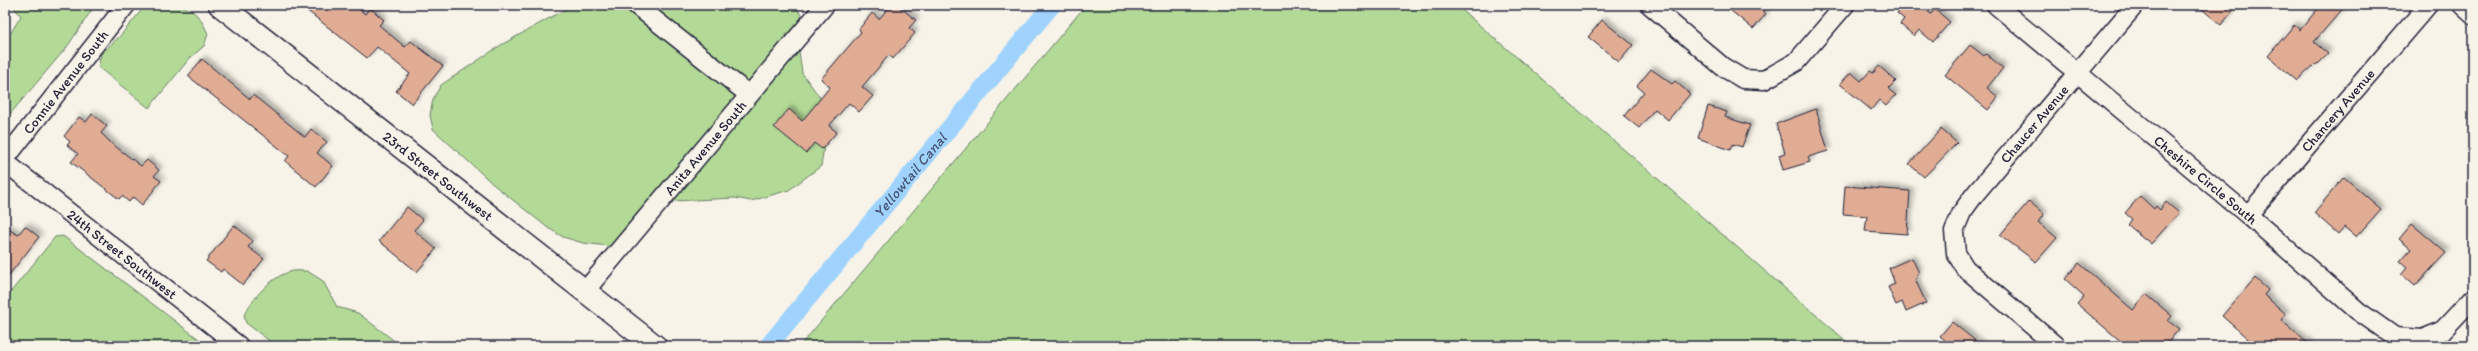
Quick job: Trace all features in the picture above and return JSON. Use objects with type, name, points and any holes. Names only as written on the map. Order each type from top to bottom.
[{"type":"street","name":"Connie Avenue South","points":[[5,160],[126,5]]},
{"type":"street","name":"23rd Street Southwest","points":[[220,5],[655,346]]},
{"type":"street","points":[[636,5],[748,94]]},
{"type":"street","name":"Anita Avenue South","points":[[585,291],[748,94],[825,5]]},
{"type":"street","points":[[1650,5],[1723,67],[1743,79],[1764,80],[1796,62],[1845,5]]},
{"type":"street","name":"Cheshire Circle South","points":[[1996,5],[2248,215],[2378,326],[2395,337],[2422,339],[2442,331],[2473,298]]},
{"type":"street","name":"Chaucer Avenue","points":[[2056,346],[1965,268],[1956,252],[1954,231],[1962,212],[2135,5]]},
{"type":"street","name":"Chancery Avenue","points":[[2248,215],[2428,5]]},
{"type":"street","points":[[2462,5],[2473,15]]},
{"type":"street","name":"24th Street Southwest","points":[[5,160],[239,346]]},
{"type":"green space","points":[[12,5],[95,5],[67,47],[5,120],[5,32],[10,34],[21,16]]},
{"type":"green space","points":[[146,5],[176,5],[191,10],[203,23],[208,34],[204,46],[190,58],[149,108],[98,67],[101,54],[120,36]]},
{"type":"green space","points":[[573,5],[796,5],[802,18],[798,44],[802,73],[824,103],[829,115],[821,166],[789,190],[751,201],[735,198],[674,201],[639,233],[617,247],[583,243],[563,237],[548,228],[494,185],[433,129],[430,115],[433,99],[441,85],[501,45]]},
{"type":"green space","points":[[1086,5],[1456,5],[1852,346],[800,346]]},
{"type":"green space","points":[[63,236],[208,346],[5,346],[5,299],[55,237]]},
{"type":"green space","points":[[307,271],[323,281],[337,307],[358,313],[401,346],[276,346],[246,323],[244,315],[263,289],[275,279],[289,272]]},
{"type":"building","points":[[300,5],[354,5],[365,14],[370,8],[384,20],[379,25],[405,47],[411,41],[443,66],[412,104],[396,91],[410,74],[377,47],[367,58]]},
{"type":"building","points":[[891,5],[897,5],[916,20],[909,28],[915,33],[893,59],[889,55],[862,87],[873,96],[859,112],[849,103],[829,126],[837,132],[822,149],[814,143],[806,153],[774,127],[789,109],[802,121],[830,87],[821,79],[861,32],[859,29],[872,13],[879,19]]},
{"type":"building","points":[[1724,5],[1756,5],[1766,14],[1753,29]]},
{"type":"building","points":[[1904,5],[1920,5],[1931,14],[1935,9],[1950,22],[1933,42],[1919,30],[1914,36],[1900,24],[1904,19],[1897,13]]},
{"type":"building","points":[[2197,5],[2238,5],[2221,25]]},
{"type":"building","points":[[2321,5],[2346,5],[2314,42],[2328,54],[2297,81],[2268,56],[2294,25],[2300,30]]},
{"type":"building","points":[[1602,20],[1633,45],[1619,62],[1588,37]]},
{"type":"building","points":[[1970,45],[1984,56],[1986,54],[2003,68],[1987,88],[1998,97],[1988,110],[1945,75]]},
{"type":"building","points":[[202,59],[250,99],[253,95],[305,137],[311,129],[327,142],[317,153],[333,166],[316,187],[285,161],[289,156],[188,76]]},
{"type":"building","points":[[1879,66],[1896,81],[1888,89],[1896,95],[1886,106],[1879,100],[1871,110],[1840,84],[1851,72],[1861,81],[1870,71],[1873,73]]},
{"type":"building","points":[[1651,69],[1672,84],[1675,81],[1690,94],[1668,120],[1655,109],[1639,128],[1624,116],[1644,92],[1637,86]]},
{"type":"building","points":[[1708,106],[1727,112],[1725,117],[1750,125],[1742,147],[1733,144],[1730,150],[1698,138]]},
{"type":"building","points":[[1816,109],[1828,151],[1808,157],[1810,162],[1783,170],[1779,155],[1785,153],[1776,124]]},
{"type":"building","points":[[92,114],[107,126],[101,133],[111,143],[141,166],[147,160],[159,170],[154,176],[161,181],[142,205],[133,197],[129,202],[122,196],[119,199],[71,162],[78,154],[67,145],[70,142],[64,136],[79,117],[86,122]]},
{"type":"building","points":[[1941,129],[1957,143],[1924,177],[1909,164]]},
{"type":"building","points":[[2344,177],[2381,209],[2356,237],[2344,227],[2338,234],[2314,213]]},
{"type":"building","points":[[1845,186],[1910,191],[1907,234],[1865,231],[1867,216],[1843,214]]},
{"type":"building","points":[[2140,196],[2154,209],[2156,206],[2160,210],[2166,202],[2179,213],[2151,244],[2128,225],[2132,219],[2125,213]]},
{"type":"building","points":[[2029,201],[2044,214],[2038,222],[2057,238],[2036,262],[2000,235]]},
{"type":"building","points":[[407,207],[423,220],[414,230],[436,249],[417,272],[379,241]]},
{"type":"building","points":[[2412,224],[2446,253],[2415,286],[2401,274],[2407,267],[2400,261],[2411,249],[2399,239]]},
{"type":"building","points":[[234,225],[253,241],[248,247],[264,259],[243,285],[223,269],[221,272],[206,261]]},
{"type":"building","points":[[25,226],[39,237],[5,280],[5,227],[18,235]]},
{"type":"building","points":[[1912,258],[1919,273],[1916,275],[1917,278],[1915,279],[1926,303],[1906,312],[1902,302],[1896,305],[1888,287],[1895,284],[1889,268]]},
{"type":"building","points":[[2079,263],[2133,310],[2146,294],[2172,316],[2168,321],[2179,329],[2165,346],[2132,346],[2127,341],[2124,344],[2077,304],[2084,296],[2065,279]]},
{"type":"building","points":[[2255,278],[2268,290],[2264,295],[2286,314],[2281,320],[2311,346],[2256,346],[2222,316]]},
{"type":"building","points":[[1952,322],[1982,346],[1952,346],[1940,336]]},
{"type":"waterway","name":"Yellowtail Canal","points":[[768,346],[1052,5]]}]
